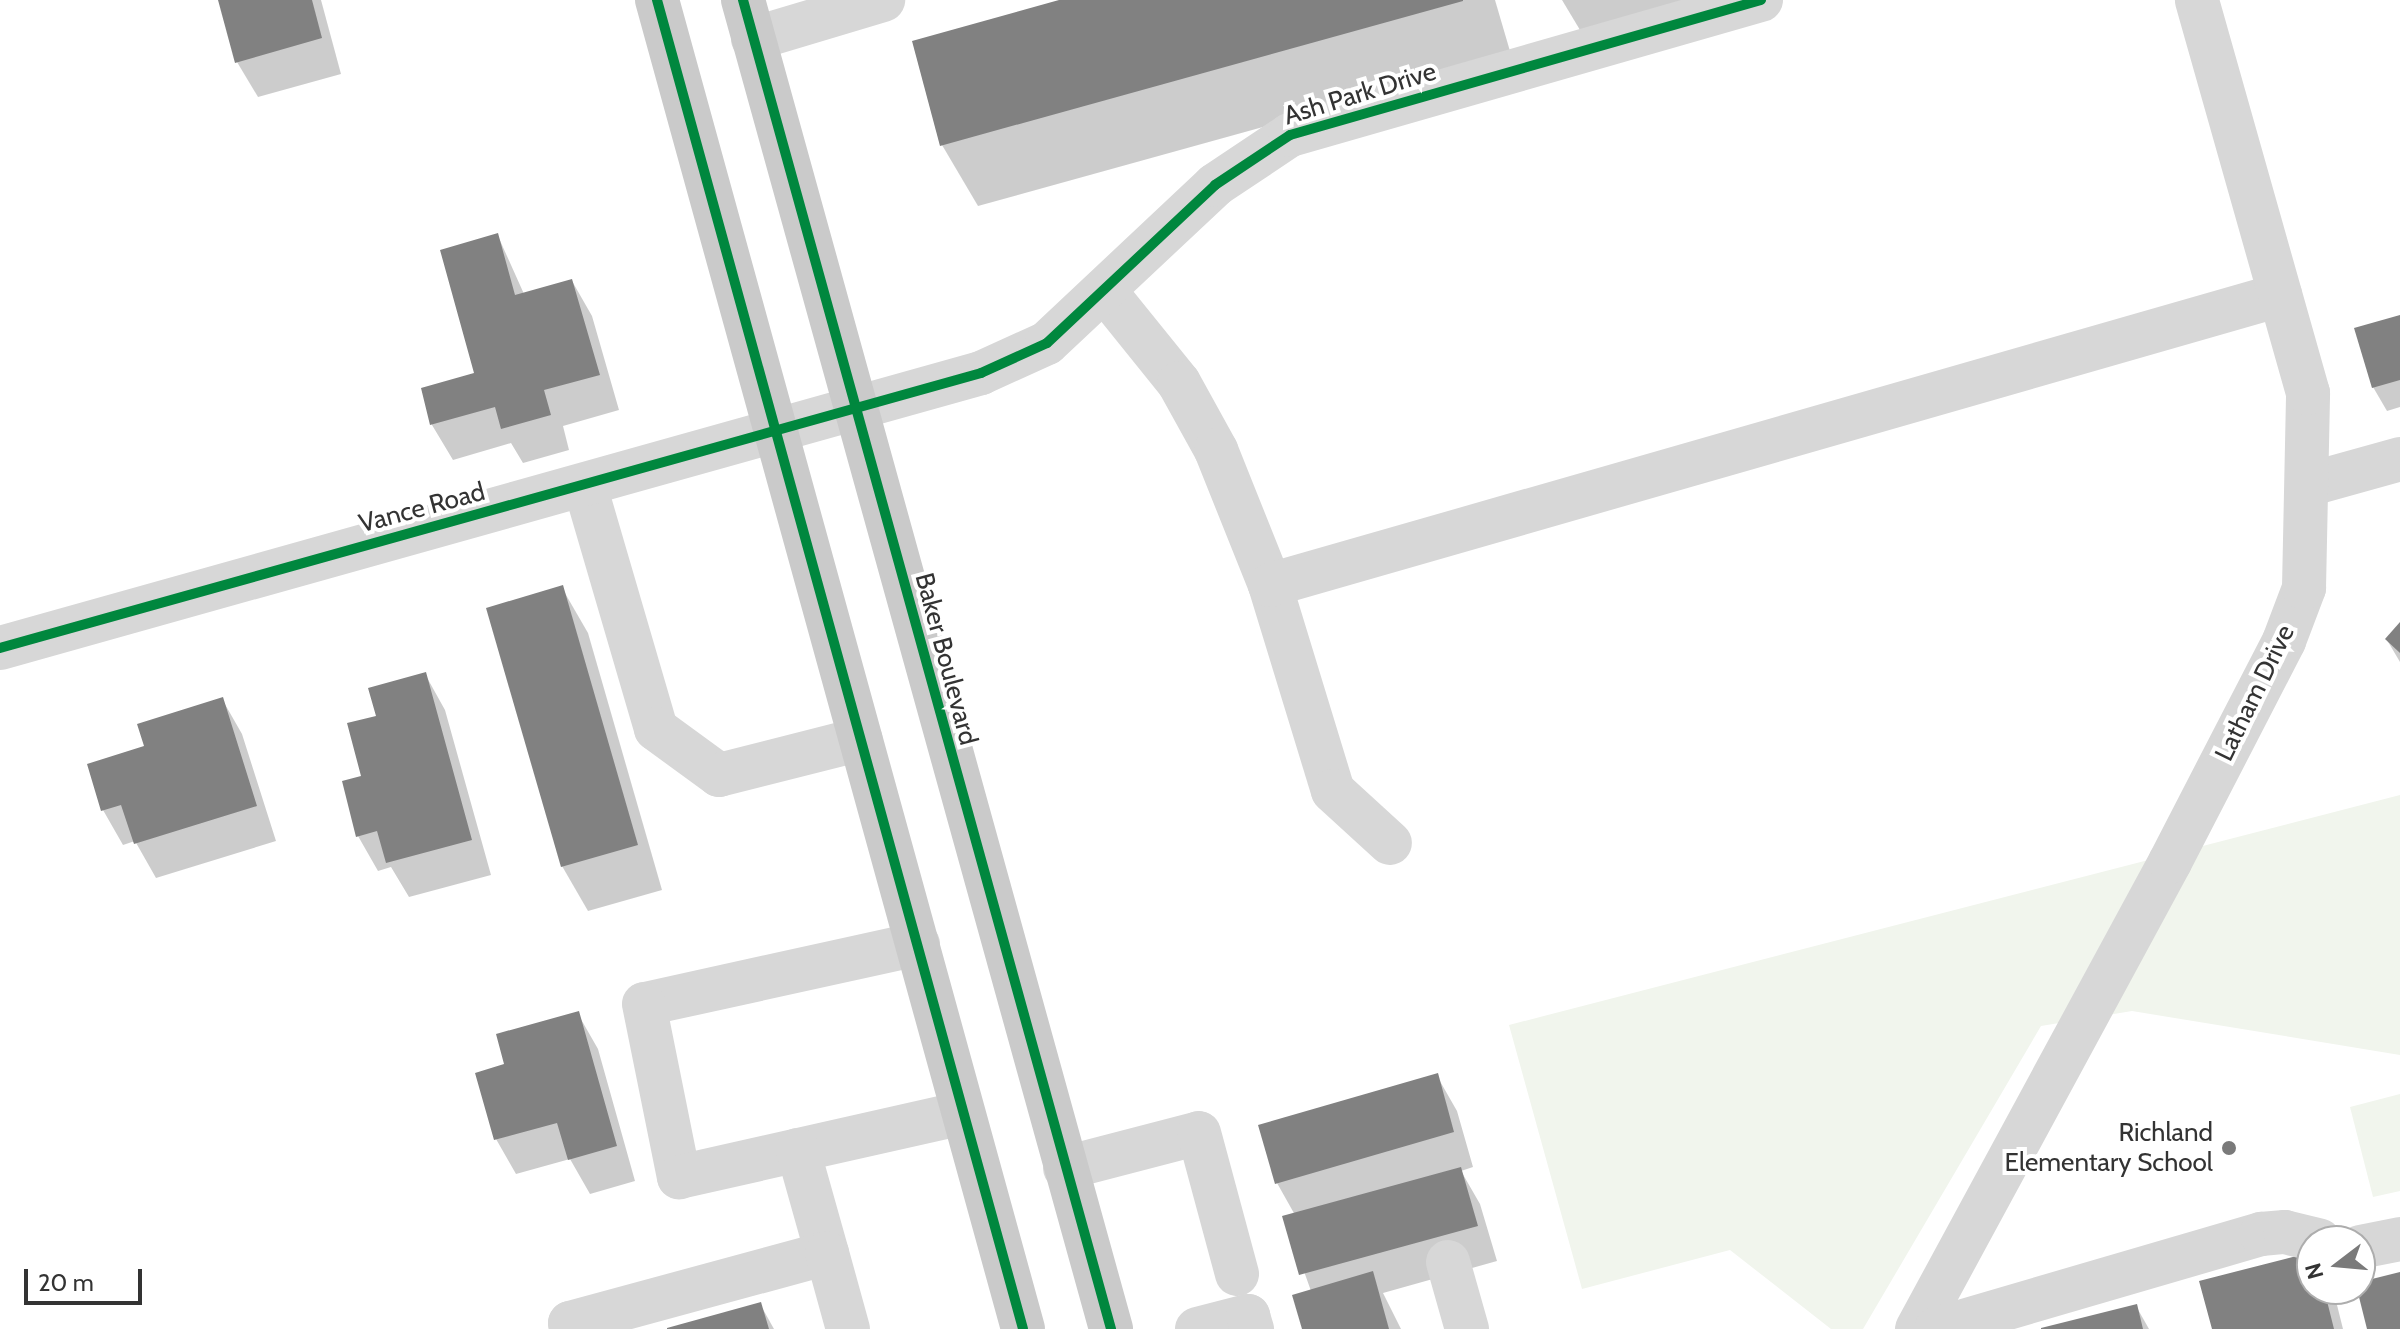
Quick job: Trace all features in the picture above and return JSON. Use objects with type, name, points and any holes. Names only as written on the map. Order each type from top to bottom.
[{"type":"main road","points":[[657,0],[1023,1329]]},
{"type":"main road","name":"Baker Boulevard","points":[[748,19],[1111,1329]]},
{"type":"street","points":[[748,19],[883,0]]},
{"type":"street","name":"Ash Park Drive","points":[[856,410],[1012,361],[1047,343],[1215,185],[1290,135],[1761,0]]},
{"type":"street","name":"Latham Drive","points":[[1917,1329],[2284,641],[2304,588],[2308,393],[2197,0]]},
{"type":"street","points":[[1104,290],[1179,383],[1216,450],[1270,585],[1333,791],[1390,843]]},
{"type":"street","points":[[1270,585],[2280,295]]},
{"type":"street","name":"Vance Road","points":[[0,648],[856,410]]},
{"type":"street","points":[[2307,485],[2400,459]]},
{"type":"street","points":[[585,486],[656,729],[719,775],[861,739]]},
{"type":"street","points":[[918,944],[644,1004],[679,1177],[963,1113]]},
{"type":"street","points":[[1065,1168],[1199,1133],[1237,1274]]},
{"type":"street","points":[[798,1150],[848,1329]]},
{"type":"street","points":[[1936,1329],[2261,1234],[2285,1232],[2296,1235]]},
{"type":"street","points":[[2376,1244],[2400,1239]]},
{"type":"street","points":[[571,1329],[570,1323],[827,1253]]},
{"type":"street","points":[[1448,1262],[1467,1329]]},
{"type":"street","points":[[1197,1329],[1248,1316],[1252,1329]]},
{"type":"shaded area","points":[[2400,795],[2400,1055],[2132,1011],[2041,1026],[1863,1329],[1831,1329],[1730,1250],[1582,1289],[1509,1025]]},
{"type":"shaded area","points":[[2400,1094],[2400,1191],[2373,1197],[2350,1107]]},
{"type":"building","points":[[218,0],[312,0],[322,38],[235,63]]},
{"type":"building","points":[[1059,0],[1463,1],[940,146],[912,41]]},
{"type":"building","points":[[498,233],[515,295],[572,279],[600,375],[544,390],[551,415],[501,429],[495,407],[430,425],[421,388],[474,373],[440,250]]},
{"type":"building","points":[[2400,315],[2400,380],[2372,388],[2354,328]]},
{"type":"building","points":[[563,585],[638,845],[561,867],[486,608]]},
{"type":"building","points":[[2400,622],[2400,653],[2385,639]]},
{"type":"building","points":[[426,672],[472,840],[386,863],[377,831],[356,837],[342,781],[361,776],[347,723],[376,716],[368,688]]},
{"type":"building","points":[[223,697],[257,806],[134,844],[121,805],[101,811],[87,764],[144,746],[137,724]]},
{"type":"building","points":[[579,1011],[617,1146],[568,1160],[557,1123],[494,1140],[475,1073],[504,1064],[496,1034]]},
{"type":"building","points":[[1438,1073],[1454,1132],[1275,1184],[1258,1125]]},
{"type":"building","points":[[1461,1167],[1478,1226],[1299,1275],[1282,1216]]},
{"type":"building","points":[[2296,1256],[2296,1305],[2328,1305],[2334,1329],[2212,1329],[2199,1281]]},
{"type":"building","points":[[1373,1271],[1389,1329],[1302,1329],[1292,1295]]},
{"type":"building","points":[[2400,1272],[2400,1329],[2367,1329],[2361,1305],[2376,1305],[2376,1278]]},
{"type":"building","points":[[761,1302],[769,1329],[667,1329],[667,1328]]},
{"type":"building","points":[[2137,1304],[2143,1329],[2041,1329],[2041,1328]]},
{"type":"cycle path","points":[[657,0],[1023,1329]]},
{"type":"cycle path","points":[[743,0],[1111,1329]]},
{"type":"cycle path","points":[[0,648],[981,373],[1047,343],[1215,185],[1290,135],[1761,0]]},
{"type":"place","name":"Richland Elementary School","points":[[2229,1148]]}]
